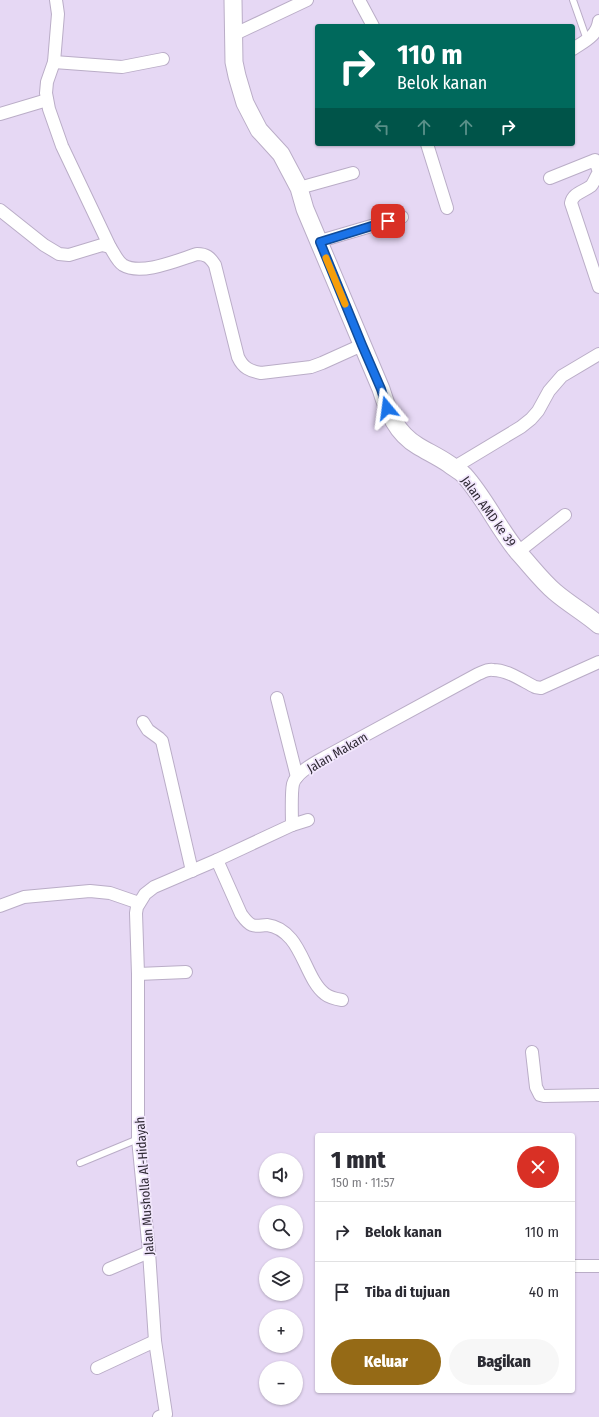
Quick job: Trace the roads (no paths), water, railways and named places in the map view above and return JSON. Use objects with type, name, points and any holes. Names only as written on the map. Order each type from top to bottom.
[{"type":"street","points":[[56,0],[58,14],[54,62],[47,82],[46,93],[52,121],[62,146],[110,247],[122,264],[129,268],[146,269],[197,254],[205,254],[211,258],[215,265],[238,357],[241,363],[253,372],[261,373],[311,367],[362,345]]},
{"type":"street","name":"Jalan AMD ke 39","points":[[233,0],[234,62],[237,76],[250,113],[259,130],[281,154],[299,188],[306,209],[381,389],[387,408],[397,428],[406,438],[462,473],[473,485],[518,552],[555,592],[589,616],[599,625]]},
{"type":"street","points":[[234,34],[307,0]]},
{"type":"street","points":[[359,0],[372,24]]},
{"type":"street","points":[[575,48],[597,31],[599,21]]},
{"type":"street","points":[[54,62],[122,67],[163,59]]},
{"type":"street","points":[[0,114],[47,100]]},
{"type":"street","points":[[428,146],[447,208]]},
{"type":"street","points":[[550,178],[595,160],[599,172],[594,179],[594,183],[574,196],[571,199],[571,203],[599,286]]},
{"type":"street","points":[[299,188],[353,173]]},
{"type":"street","points":[[0,210],[44,245],[59,254],[69,255],[102,245],[110,247]]},
{"type":"street","points":[[320,242],[402,217]]},
{"type":"street","points":[[453,468],[526,423],[538,410],[549,391],[562,376],[599,354]]},
{"type":"street","points":[[518,552],[565,515]]},
{"type":"street","name":"Jalan Makam","points":[[292,825],[293,783],[297,776],[304,770],[327,756],[486,671],[501,671],[535,687],[541,688],[599,662]]},
{"type":"street","points":[[277,698],[297,776]]},
{"type":"street","points":[[143,722],[148,730],[162,741],[192,870]]},
{"type":"street","points":[[0,906],[24,897],[90,891],[110,893],[139,902],[145,894],[154,887],[292,825],[308,820]]},
{"type":"street","points":[[217,860],[245,920],[251,925],[272,926],[284,932],[300,952],[320,989],[329,997],[342,1000]]},
{"type":"street","name":"Jalan Musholla Al-Hidayah","points":[[139,902],[136,913],[138,974],[138,1139],[149,1252],[155,1341],[164,1416]]},
{"type":"street","points":[[138,974],[186,972]]},
{"type":"street","points":[[532,1052],[536,1087],[540,1095],[599,1095]]},
{"type":"street","points":[[109,1269],[149,1252]]},
{"type":"street","points":[[575,1266],[599,1266]]},
{"type":"street","points":[[97,1368],[155,1341]]},
{"type":"lane","points":[[573,0],[587,40]]},
{"type":"lane","points":[[80,1163],[138,1139]]}]
